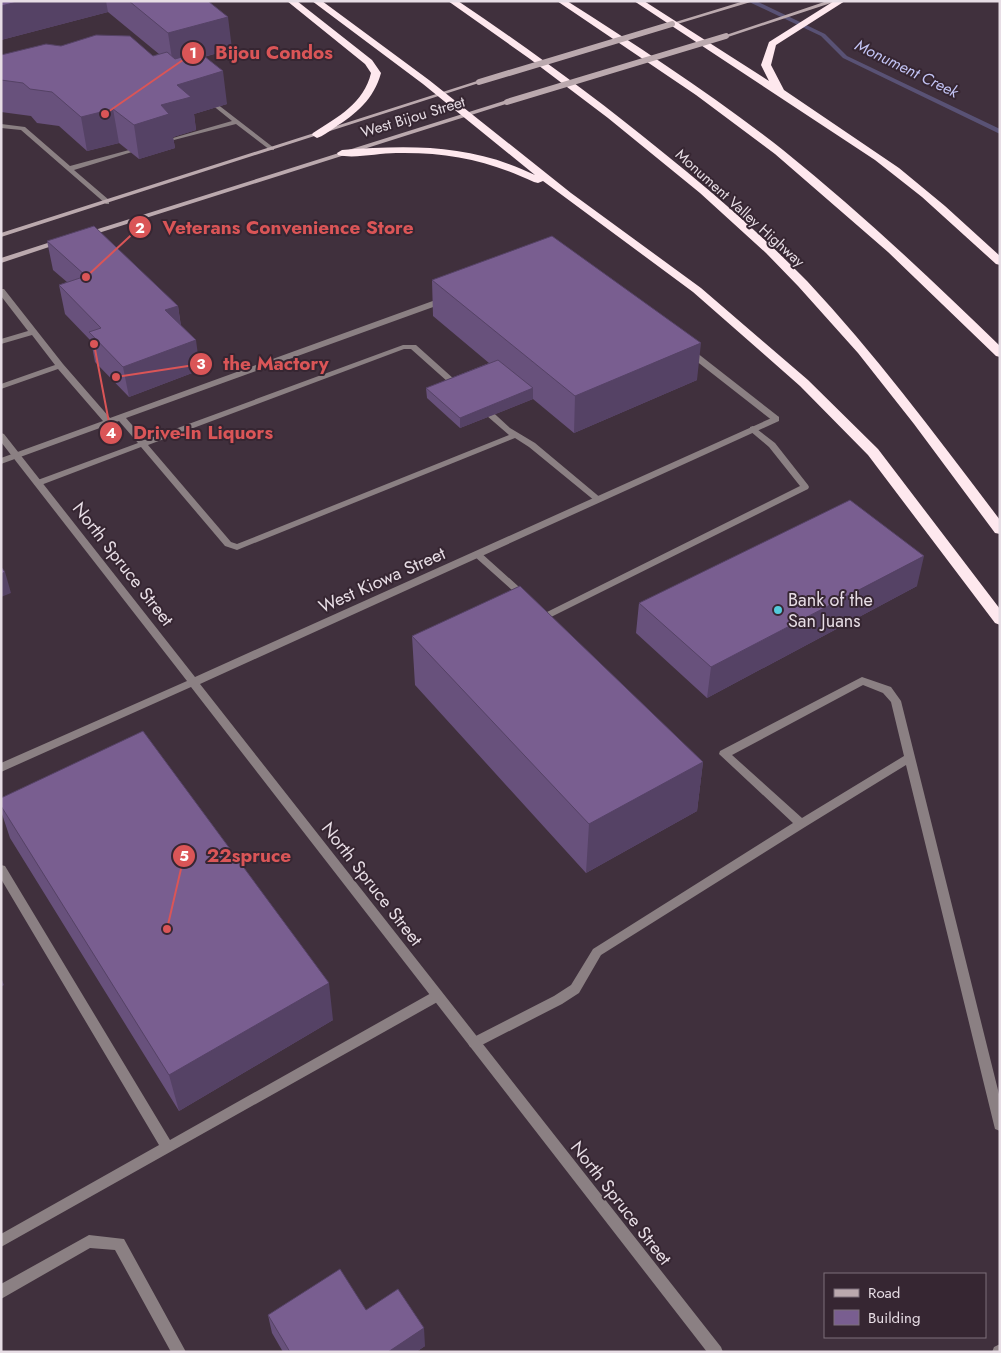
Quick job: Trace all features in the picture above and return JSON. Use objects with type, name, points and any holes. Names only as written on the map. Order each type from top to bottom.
[{"type":"highway","points":[[291,1],[369,62],[376,73],[372,89],[361,104],[317,135]]},
{"type":"highway","points":[[316,1],[441,94],[567,195],[697,290],[804,383],[873,452],[1000,620]]},
{"type":"highway","name":"Monument Valley Highway","points":[[452,1],[598,105],[709,196],[770,251],[861,350],[916,416],[1000,530]]},
{"type":"highway","points":[[561,1],[685,82],[780,152],[862,221],[1000,353]]},
{"type":"highway","points":[[638,1],[702,44],[783,94],[881,160],[962,227],[1000,262]]},
{"type":"highway","points":[[783,94],[766,65],[772,44],[841,1]]},
{"type":"highway","points":[[342,153],[427,149],[471,154],[526,173],[567,195]]},
{"type":"main road","name":"West Bijou Street","points":[[1,235],[441,94],[751,1]]},
{"type":"main road","name":"West Bijou Street","points":[[77,237],[506,102],[702,44],[834,1]]},
{"type":"main road","points":[[1,261],[67,240]]},
{"type":"street","points":[[199,91],[272,149]]},
{"type":"street","points":[[168,141],[238,122]]},
{"type":"street","points":[[1,126],[24,128],[106,202]]},
{"type":"street","points":[[69,169],[130,152]]},
{"type":"street","points":[[1,291],[60,366],[109,422]]},
{"type":"street","points":[[1,461],[451,298]]},
{"type":"street","points":[[1,342],[33,332]]},
{"type":"street","name":"West Kiowa Street","points":[[1,768],[776,419],[682,345]]},
{"type":"street","points":[[38,483],[403,347],[413,347],[470,398]]},
{"type":"street","points":[[1,387],[60,366]]},
{"type":"street","points":[[478,404],[507,430],[532,445],[598,499]]},
{"type":"street","points":[[121,418],[228,544],[238,547],[516,435]]},
{"type":"street","points":[[477,554],[546,616],[805,487],[772,445],[753,429]]},
{"type":"street","name":"North Spruce Street","points":[[1,436],[716,1352]]},
{"type":"street","points":[[801,824],[724,754],[862,681],[887,690],[896,701],[1000,1125]]},
{"type":"street","points":[[474,1043],[558,1000],[575,989],[597,952],[910,758]]},
{"type":"street","points":[[1,869],[167,1147]]},
{"type":"street","points":[[1,1241],[437,996]]},
{"type":"street","points":[[1,1292],[89,1241],[119,1244],[179,1352]]},
{"type":"building","points":[[1,1],[21,1],[1,6]]},
{"type":"building","points":[[129,1],[208,1],[228,17],[168,33]]},
{"type":"building","points":[[96,35],[130,36],[153,56],[167,52],[175,59],[199,52],[223,71],[177,85],[191,97],[161,105],[169,114],[134,125],[113,109],[81,117],[52,92],[30,89],[23,83],[1,80],[1,55],[46,44],[61,46]]},
{"type":"building","points":[[94,226],[178,306],[165,310],[196,340],[123,367],[89,332],[101,328],[59,285],[86,276],[47,241]]},
{"type":"building","points":[[552,236],[701,343],[575,396],[432,280]]},
{"type":"building","points":[[498,360],[533,388],[460,418],[426,388]]},
{"type":"building","name":"Bank of the San Juans","points":[[850,500],[924,556],[711,667],[639,603]]},
{"type":"building","points":[[520,586],[703,762],[589,824],[412,636]]},
{"type":"building","points":[[143,731],[329,983],[169,1075],[1,806],[1,798]]},
{"type":"building","points":[[340,1269],[366,1310],[398,1289],[424,1328],[388,1352],[290,1352],[268,1315]]},
{"type":"waterway","name":"Monument Creek","points":[[750,1],[823,35],[845,57],[1000,132]]},
{"type":"place","name":"Bijou Condos","points":[[105,114]]},
{"type":"place","name":"Veterans Convenience Store","points":[[86,277]]},
{"type":"place","name":"Drive-In Liquors","points":[[94,344]]},
{"type":"place","name":"the Mactory","points":[[116,377]]},
{"type":"place","name":"Bank of the San Juans","points":[[778,610]]},
{"type":"place","name":"22spruce","points":[[167,929]]}]
